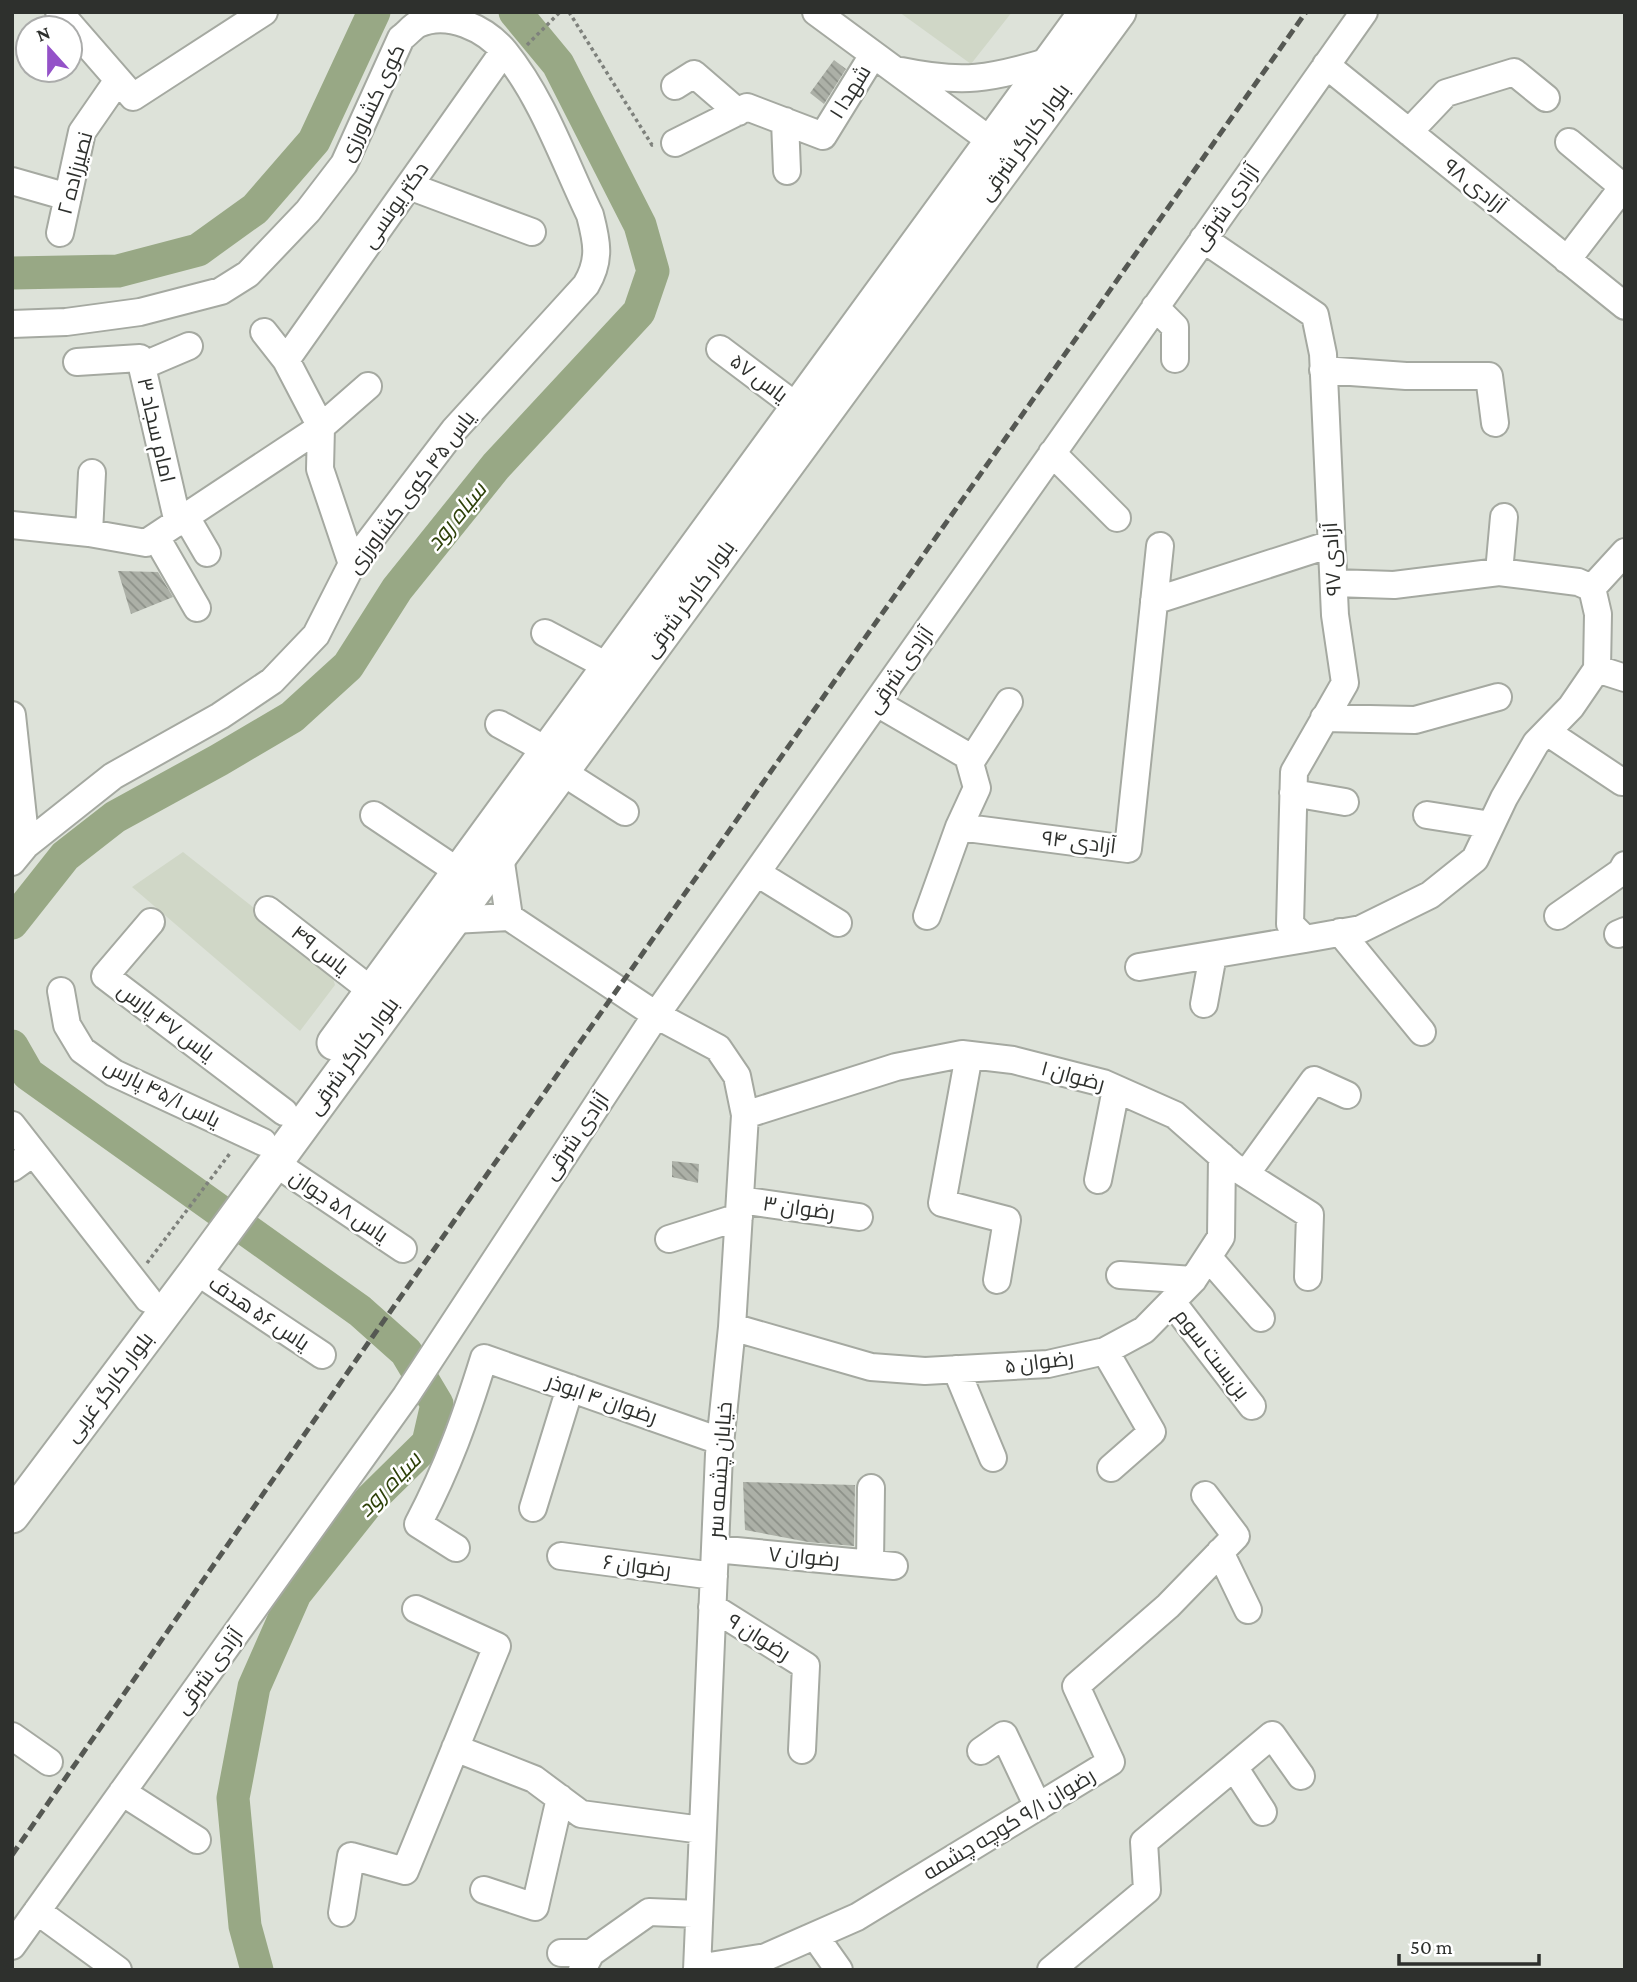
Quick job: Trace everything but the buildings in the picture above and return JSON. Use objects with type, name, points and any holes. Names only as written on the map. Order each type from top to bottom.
[{"type":"main road","name":"بلوار کارگر شرقی","points":[[254,1162],[453,920],[500,856],[609,667],[688,579],[797,407],[1086,12]]},
{"type":"main road","name":"بلوار کارگر شرقی","points":[[254,1162],[284,1112],[459,872],[554,760],[688,579],[1119,12]]},
{"type":"main road","points":[[188,1255],[254,1162]]},
{"type":"main road","name":"بلوار کارگر غربی","points":[[12,1479],[148,1299],[188,1255]]},
{"type":"main road","name":"بلوار کارگر غربی","points":[[12,1516],[188,1255]]},
{"type":"street","points":[[59,12],[125,88],[264,12]]},
{"type":"street","points":[[816,12],[991,141]]},
{"type":"street","name":"آزادی شرقی","points":[[12,1946],[406,1396],[444,1334],[656,1015],[1364,12]]},
{"type":"street","name":"کوی کشاورزی","points":[[12,324],[65,322],[140,312],[221,291],[248,274],[308,211],[344,164],[401,38],[418,24],[442,19],[457,21],[483,33],[507,56],[526,80],[590,215]]},
{"type":"street","name":"دکتر یونسی","points":[[286,360],[409,186],[507,56]]},
{"type":"street","points":[[883,62],[933,78],[969,80],[1006,75],[1050,61]]},
{"type":"street","name":"شهدا ۱","points":[[738,112],[747,107],[823,136],[883,62]]},
{"type":"street","name":"آزادی ۹۸","points":[[1325,65],[1625,306]]},
{"type":"street","points":[[675,143],[738,112],[690,71]]},
{"type":"street","points":[[1409,132],[1446,93],[1514,72],[1546,98]]},
{"type":"street","name":"نصیرزاده ۲","points":[[60,233],[82,132],[125,88]]},
{"type":"street","points":[[785,121],[787,171]]},
{"type":"street","points":[[1567,260],[1623,187],[1616,168],[1569,142]]},
{"type":"street","points":[[12,181],[68,197]]},
{"type":"street","points":[[409,186],[532,232]]},
{"type":"street","name":"یاس ۴۵ کوی کشاورزی","points":[[19,853],[113,776],[220,716],[272,681],[316,635],[352,564],[454,430],[586,285],[594,271],[596,256],[596,236],[590,215]]},
{"type":"street","name":"آزادی ۹۷","points":[[1203,239],[1315,315],[1323,370],[1335,615],[1345,683],[1294,772],[1297,932]]},
{"type":"street","points":[[1156,307],[1175,327],[1175,359]]},
{"type":"street","points":[[264,332],[286,360],[321,428],[320,469],[352,564]]},
{"type":"street","points":[[142,366],[189,346]]},
{"type":"street","name":"یاس ۵۷","points":[[720,349],[797,407]]},
{"type":"street","name":"امام سجاد ۳","points":[[76,362],[140,358],[173,525]]},
{"type":"street","points":[[1323,370],[1406,376],[1489,376],[1495,424]]},
{"type":"street","points":[[12,525],[89,533],[146,543],[321,428],[368,386]]},
{"type":"street","points":[[1052,453],[1117,518]]},
{"type":"street","points":[[89,533],[92,473]]},
{"type":"street","points":[[1499,572],[1504,517]]},
{"type":"street","points":[[173,525],[207,553]]},
{"type":"street","points":[[173,525],[197,608]]},
{"type":"street","points":[[1154,601],[1331,544]]},
{"type":"street","name":"آزادی ۹۴","points":[[959,827],[1128,849],[1160,546]]},
{"type":"street","points":[[1592,588],[1625,552]]},
{"type":"street","points":[[1334,583],[1394,585],[1499,572],[1578,582],[1592,588]]},
{"type":"street","points":[[1139,967],[1213,955],[1297,932],[1361,929],[1430,895],[1475,859],[1536,743],[1572,707],[1597,669],[1598,614],[1592,588]]},
{"type":"street","points":[[545,633],[609,667]]},
{"type":"street","points":[[1597,669],[1625,678]]},
{"type":"street","points":[[1324,718],[1415,720],[1498,697]]},
{"type":"street","points":[[970,763],[1009,702]]},
{"type":"street","points":[[877,703],[968,756],[977,788],[959,827],[928,916]]},
{"type":"street","points":[[13,723],[19,853]]},
{"type":"street","points":[[499,724],[554,760],[625,813]]},
{"type":"street","points":[[1547,732],[1622,782]]},
{"type":"street","points":[[1293,793],[1345,802]]},
{"type":"street","points":[[373,815],[459,872]]},
{"type":"street","points":[[1427,815],[1492,825]]},
{"type":"street","points":[[453,920],[509,917],[500,856]]},
{"type":"street","points":[[1558,916],[1621,872],[1625,865]]},
{"type":"street","points":[[757,873],[838,923]]},
{"type":"street","name":"یاس ۴۹","points":[[268,910],[372,991]]},
{"type":"street","name":"خیابان چشمه سر","points":[[509,917],[656,1015],[718,1048],[737,1076],[745,1115],[732,1326],[720,1441],[697,1969]]},
{"type":"street","name":"یاس ۴۷ پارس","points":[[151,922],[105,976],[284,1112]]},
{"type":"street","points":[[1340,932],[1422,1032]]},
{"type":"street","points":[[1204,1004],[1213,955]]},
{"type":"street","name":"یاس ۴۵/۱ پارس","points":[[61,991],[68,1025],[82,1050],[254,1162]]},
{"type":"street","name":"رضوان ۱","points":[[745,1115],[896,1067],[961,1054],[1013,1060],[1103,1083],[1175,1115],[1246,1174],[1310,1214],[1308,1277]]},
{"type":"street","points":[[969,1055],[942,1203],[1007,1220],[997,1280]]},
{"type":"street","points":[[1246,1174],[1314,1080],[1347,1095]]},
{"type":"street","points":[[1098,1181],[1116,1089]]},
{"type":"street","points":[[12,1125],[23,1160],[148,1299]]},
{"type":"street","name":"رضوان ۵","points":[[732,1326],[871,1367],[925,1371],[1048,1364],[1105,1351],[1144,1330],[1193,1280],[1221,1237],[1222,1156]]},
{"type":"street","name":"یاس ۵۸ جوان","points":[[254,1162],[403,1249]]},
{"type":"street","points":[[669,1240],[739,1208]]},
{"type":"street","name":"رضوان ۳","points":[[739,1208],[859,1217]]},
{"type":"street","name":"یاس ۵۶ هدف","points":[[188,1255],[322,1355]]},
{"type":"street","points":[[1208,1257],[1261,1318]]},
{"type":"street","points":[[1120,1275],[1193,1280]]},
{"type":"street","name":"بن‌بست سوم","points":[[1172,1302],[1252,1406]]},
{"type":"street","points":[[1105,1351],[1152,1432],[1111,1468]]},
{"type":"street","name":"رضوان ۴ ابوذر","points":[[456,1548],[418,1524],[444,1474],[461,1432],[484,1358],[720,1441]]},
{"type":"street","points":[[956,1369],[993,1458]]},
{"type":"street","points":[[533,1508],[570,1388]]},
{"type":"street","name":"رضوان ۷","points":[[715,1549],[882,1565],[871,1488]]},
{"type":"street","name":"رضوان ۹/۱ کوچه چشمه","points":[[697,1969],[766,1957],[857,1917],[1111,1762],[1076,1686],[1168,1606],[1236,1536],[1205,1495]]},
{"type":"street","points":[[1220,1552],[1248,1610]]},
{"type":"street","name":"رضوان ۶","points":[[561,1556],[714,1576]]},
{"type":"street","name":"رضوان ۹","points":[[712,1607],[806,1667],[802,1750]]},
{"type":"street","points":[[342,1913],[351,1856],[405,1871],[497,1646],[416,1609]]},
{"type":"street","points":[[12,1735],[49,1762]]},
{"type":"street","points":[[981,1751],[1004,1735],[1038,1807]]},
{"type":"street","points":[[1051,1970],[1147,1890],[1144,1842],[1272,1735],[1301,1776]]},
{"type":"street","points":[[454,1748],[534,1779],[581,1814],[702,1830]]},
{"type":"street","points":[[1234,1767],[1263,1812]]},
{"type":"street","points":[[122,1792],[197,1840]]},
{"type":"street","points":[[484,1890],[535,1907],[560,1798]]},
{"type":"street","points":[[37,1911],[118,1970]]},
{"type":"street","points":[[561,1953],[586,1961],[649,1912],[699,1914]]},
{"type":"street","points":[[815,1936],[839,1970]]},
{"type":"path","points":[[507,56],[560,12]]},
{"type":"path","points":[[569,12],[652,145],[675,143]]},
{"type":"path","points":[[188,1255],[254,1162]]},
{"type":"shaded area","points":[[899,12],[1012,12],[971,64]]},
{"type":"shaded area","points":[[183,852],[330,968],[335,985],[300,1031],[132,887]]},
{"type":"waterway","name":"سیاه رود","points":[[12,273],[118,271],[198,250],[255,209],[314,141],[374,12]]},
{"type":"waterway","name":"سیاه رود","points":[[12,923],[65,856],[115,817],[292,717],[348,666],[397,589],[496,466],[639,312],[653,271],[640,225],[558,64],[515,12]]},
{"type":"waterway","name":"سیاه رود","points":[[12,1046],[28,1074],[360,1311],[406,1352],[437,1404],[428,1443],[370,1500],[295,1594],[254,1687],[233,1798],[245,1926],[257,1970]]},
{"type":"railway","points":[[12,1855],[359,1356],[1306,12]]}]
